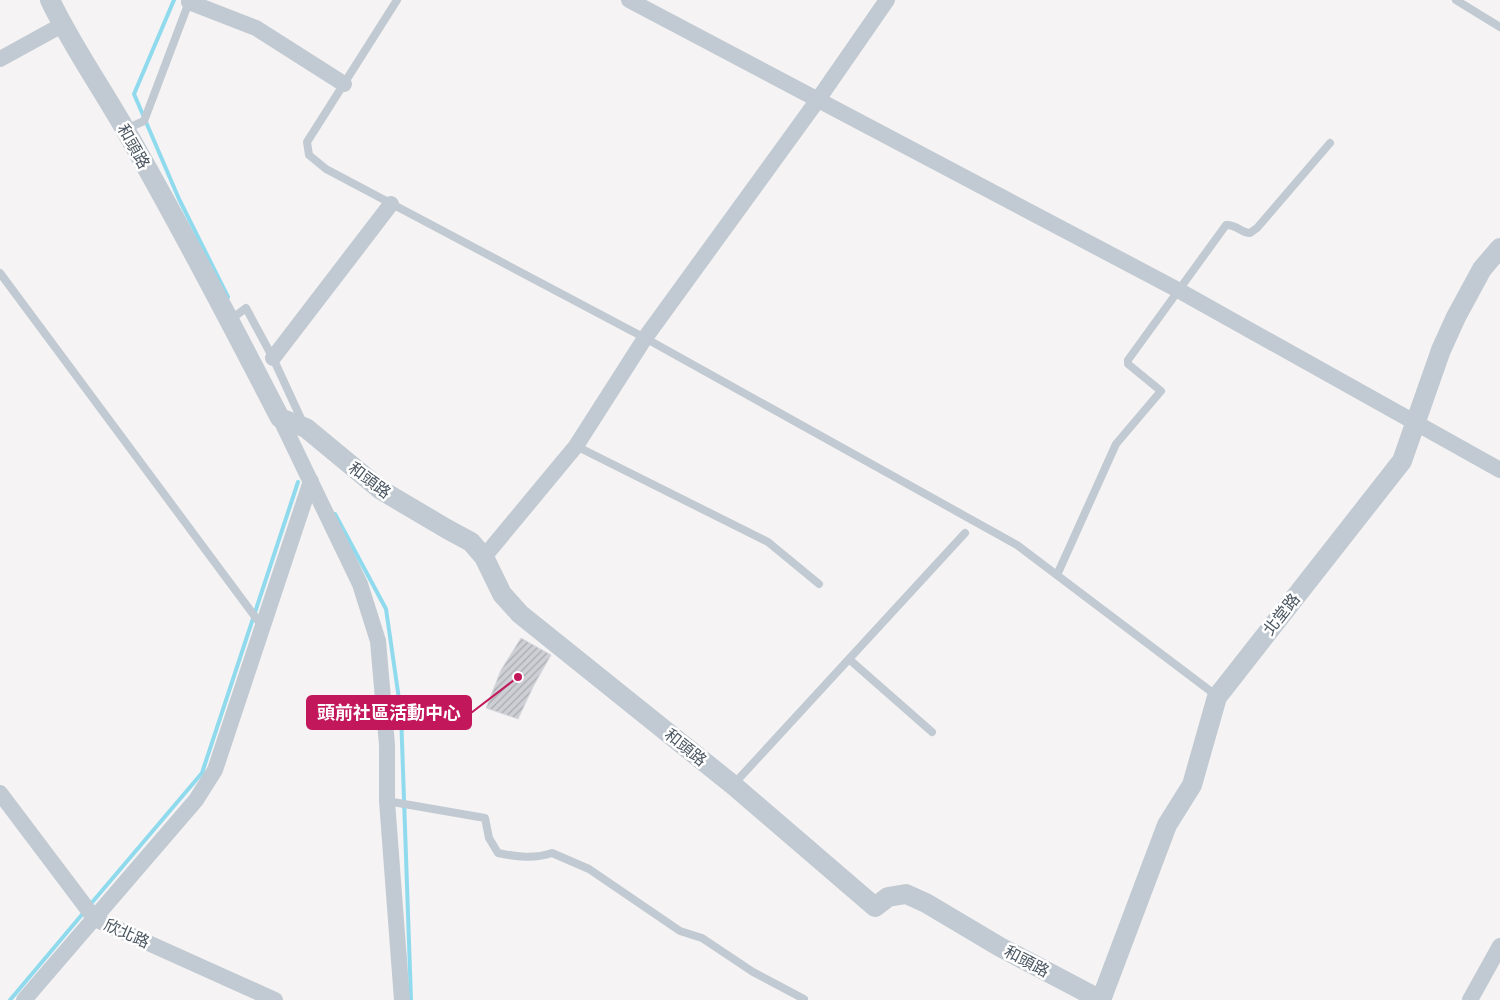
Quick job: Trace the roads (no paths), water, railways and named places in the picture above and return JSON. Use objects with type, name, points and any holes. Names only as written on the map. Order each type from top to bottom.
[{"type":"street","name":"和頭路","points":[[50,0],[62,25],[126,130],[230,320],[280,418],[306,428],[381,490],[471,542],[484,557],[502,594],[520,614],[733,785],[875,907],[888,897],[906,894],[926,903],[1000,947],[1101,1000]]},
{"type":"street","points":[[629,0],[1178,290],[1500,470]]},
{"type":"street","points":[[484,557],[576,446],[645,338],[817,101],[887,0]]},
{"type":"street","points":[[190,1],[256,28],[344,84]]},
{"type":"street","points":[[0,59],[62,25]]},
{"type":"street","points":[[273,358],[390,204]]},
{"type":"street","name":"北堂路","points":[[1101,1000],[1167,825],[1192,785],[1218,697],[1402,461],[1441,350],[1456,317],[1482,270],[1500,248]]},
{"type":"street","points":[[280,418],[360,584],[378,642],[387,745],[387,801],[402,1000]]},
{"type":"street","points":[[24,1000],[196,800],[215,770],[311,481]]},
{"type":"street","name":"欣北路","points":[[0,793],[95,919],[275,1000]]},
{"type":"street","points":[[1470,1000],[1500,946]]},
{"type":"lane","points":[[397,0],[307,142],[308,155],[326,169],[645,338],[1017,545],[1218,697]]},
{"type":"lane","points":[[1456,0],[1500,27]]},
{"type":"lane","points":[[126,130],[144,121],[190,1]]},
{"type":"lane","points":[[1057,574],[1116,444],[1161,391],[1128,364],[1128,360],[1226,225],[1231,224],[1244,233],[1250,233],[1257,228],[1330,143]]},
{"type":"lane","points":[[0,273],[263,628]]},
{"type":"lane","name":"和頭路","points":[[230,320],[246,308],[273,358],[306,428]]},
{"type":"lane","points":[[576,446],[768,542],[819,584]]},
{"type":"lane","points":[[733,785],[965,533]]},
{"type":"lane","points":[[850,660],[932,732]]},
{"type":"lane","points":[[387,801],[485,818],[489,838],[498,853],[516,857],[539,857],[552,853],[589,869],[680,931],[702,938],[753,972],[803,1000]]},
{"type":"waterway","points":[[174,0],[134,94],[179,199],[228,297]]},
{"type":"waterway","points":[[89,906],[202,773],[298,482]]},
{"type":"waterway","points":[[335,514],[386,609],[401,713],[411,1000]]},
{"type":"waterway","points":[[10,1000],[85,911]]},
{"type":"place","name":"頭前社區活動中心","points":[[518,677]]}]
